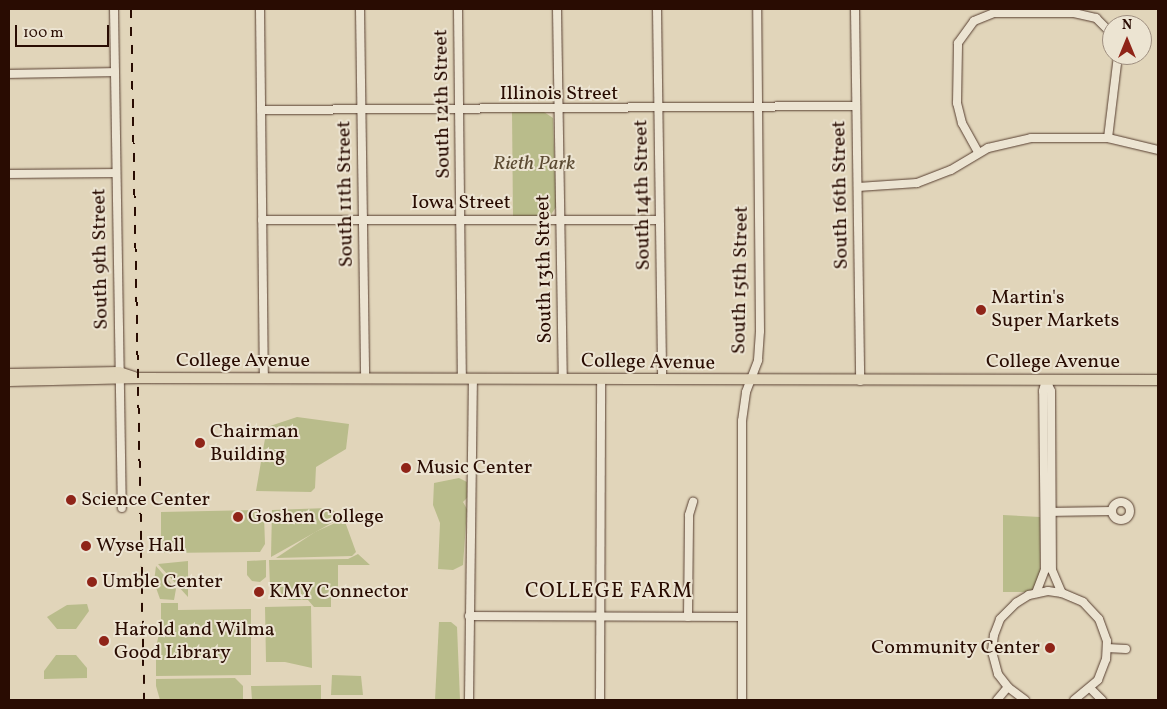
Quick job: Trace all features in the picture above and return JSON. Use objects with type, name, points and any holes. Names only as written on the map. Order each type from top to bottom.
[{"type":"main road","name":"College Avenue","points":[[9,374],[138,378],[751,381],[1158,380]]},
{"type":"main road","name":"College Avenue","points":[[9,381],[119,376]]},
{"type":"street","name":"South 9th Street","points":[[114,9],[122,508]]},
{"type":"street","points":[[260,9],[264,378]]},
{"type":"street","name":"South 11th Street","points":[[360,9],[365,379]]},
{"type":"street","name":"South 12th Street","points":[[458,9],[461,220],[468,379],[470,700]]},
{"type":"street","name":"South 13th Street","points":[[557,9],[563,379]]},
{"type":"street","name":"South 14th Street","points":[[657,9],[662,380]]},
{"type":"street","name":"South 15th Street","points":[[742,700],[742,421],[746,392],[751,381],[760,331],[757,9]]},
{"type":"street","name":"South 16th Street","points":[[855,9],[860,381]]},
{"type":"street","points":[[978,152],[962,123],[957,103],[958,43],[974,21],[994,13],[1074,13],[1096,18],[1102,24]]},
{"type":"street","points":[[1108,138],[1117,65]]},
{"type":"street","points":[[9,74],[115,72]]},
{"type":"street","name":"Illinois Street","points":[[261,110],[559,110],[856,106]]},
{"type":"street","points":[[858,187],[917,183],[951,170],[978,152],[1031,138],[1108,138],[1158,150]]},
{"type":"street","points":[[9,174],[116,173]]},
{"type":"street","name":"Iowa Street","points":[[262,220],[363,218],[659,220]]},
{"type":"street","points":[[600,700],[601,379]]},
{"type":"street","points":[[1036,593],[1045,573],[1048,512],[1051,391],[1046,380]]},
{"type":"street","points":[[688,617],[689,515],[693,502]]},
{"type":"street","points":[[1048,512],[1112,511]]},
{"type":"street","points":[[1048,512],[1052,574],[1062,593]]},
{"type":"street","points":[[1026,700],[1008,687],[995,667],[994,635],[1010,607],[1036,593],[1062,593],[1092,610],[1104,630],[1107,648],[1103,670],[1090,689],[1074,700]]},
{"type":"street","points":[[469,616],[742,617]]},
{"type":"street","points":[[1107,648],[1126,649]]},
{"type":"street","points":[[997,700],[1008,687]]},
{"type":"street","points":[[1090,689],[1102,700]]},
{"type":"green space","name":"Rieth Park","points":[[512,112],[544,112],[553,118],[556,207],[550,216],[513,217]]},
{"type":"green space","points":[[297,417],[349,424],[346,449],[316,467],[315,488],[311,492],[256,491],[267,427]]},
{"type":"green space","points":[[459,478],[467,482],[467,498],[463,502],[467,509],[463,565],[453,570],[438,569],[440,523],[433,505],[434,483]]},
{"type":"green space","points":[[328,508],[344,516],[271,557],[272,510]]},
{"type":"green space","points":[[256,510],[264,516],[265,544],[260,552],[161,553],[161,512]]},
{"type":"green space","points":[[1003,515],[1040,517],[1040,572],[1037,586],[1029,592],[1003,592]]},
{"type":"green space","points":[[344,519],[356,552],[352,556],[276,558],[315,532]]},
{"type":"green space","points":[[358,554],[370,565],[338,565],[338,592],[331,592],[331,607],[314,607],[308,600],[289,600],[281,596],[280,587],[270,587],[269,560],[348,559]]},
{"type":"green space","points":[[266,560],[266,577],[260,582],[252,581],[247,575],[247,561]]},
{"type":"green space","points":[[188,561],[188,597],[158,564]]},
{"type":"green space","points":[[156,566],[176,589],[174,600],[160,599],[154,582]]},
{"type":"green space","points":[[161,603],[178,603],[178,610],[251,609],[251,675],[156,676],[156,647],[161,625]]},
{"type":"green space","points":[[87,604],[89,611],[76,629],[57,629],[47,617],[67,605]]},
{"type":"green space","points":[[311,606],[312,668],[285,662],[266,662],[265,607]]},
{"type":"green space","points":[[439,622],[451,622],[457,627],[460,700],[435,700]]},
{"type":"green space","points":[[56,655],[76,655],[87,668],[87,678],[44,679],[44,671]]},
{"type":"green space","points":[[332,675],[361,676],[363,695],[331,695]]},
{"type":"green space","points":[[235,678],[243,686],[243,700],[160,700],[156,686],[156,679]]},
{"type":"green space","points":[[321,685],[321,700],[252,700],[251,686]]},
{"type":"railway","points":[[131,9],[144,700]]},
{"type":"place","name":"Martin's Super Markets","points":[[981,310]]},
{"type":"place","name":"Chairman Building","points":[[200,443]]},
{"type":"place","name":"Music Center","points":[[406,468]]},
{"type":"place","name":"Science Center","points":[[71,500]]},
{"type":"place","name":"Goshen College","points":[[238,517]]},
{"type":"place","name":"Wyse Hall","points":[[86,546]]},
{"type":"place","name":"Umble Center","points":[[92,582]]},
{"type":"place","name":"KMY Connector","points":[[259,592]]},
{"type":"place","name":"Harold and Wilma Good Library","points":[[104,641]]},
{"type":"place","name":"Community Center","points":[[1050,648]]},
{"type":"district","name":"COLLEGE FARM","points":[[609,592]]}]
